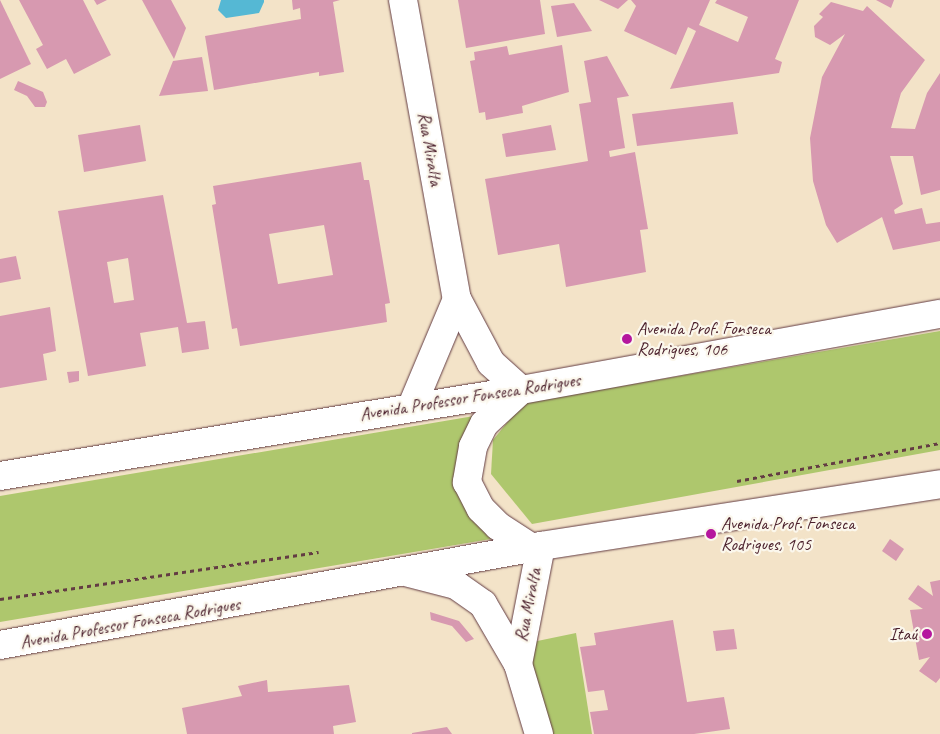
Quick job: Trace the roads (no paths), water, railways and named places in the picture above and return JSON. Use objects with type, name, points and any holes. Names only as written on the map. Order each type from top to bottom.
[{"type":"main road","name":"Rua Miralta","points":[[403,0],[457,299],[486,356],[521,390]]},
{"type":"main road","points":[[412,406],[457,299]]},
{"type":"main road","name":"Avenida Professor Fonseca Rodrigues","points":[[0,476],[412,406],[521,390],[940,314]]},
{"type":"main road","points":[[521,390],[484,424],[473,447],[467,482],[481,509],[498,526],[536,547]]},
{"type":"main road","name":"Avenida Professor Fonseca Rodrigues","points":[[0,645],[409,573],[536,547],[940,484]]},
{"type":"main road","name":"Rua Miralta","points":[[518,664],[536,547]]},
{"type":"main road","name":"Rua Miralta","points":[[409,573],[456,585],[472,594],[495,618],[518,664],[539,734]]},
{"type":"water","points":[[221,0],[264,0],[264,2],[259,13],[226,18],[218,10]]},
{"type":"place","name":"Avenida Prof. Fonseca Rodrigues, 106","points":[[627,339]]},
{"type":"place","name":"Avenida Prof. Fonseca Rodrigues, 105","points":[[711,534]]},
{"type":"place","name":"Itaú","points":[[927,634]]}]
